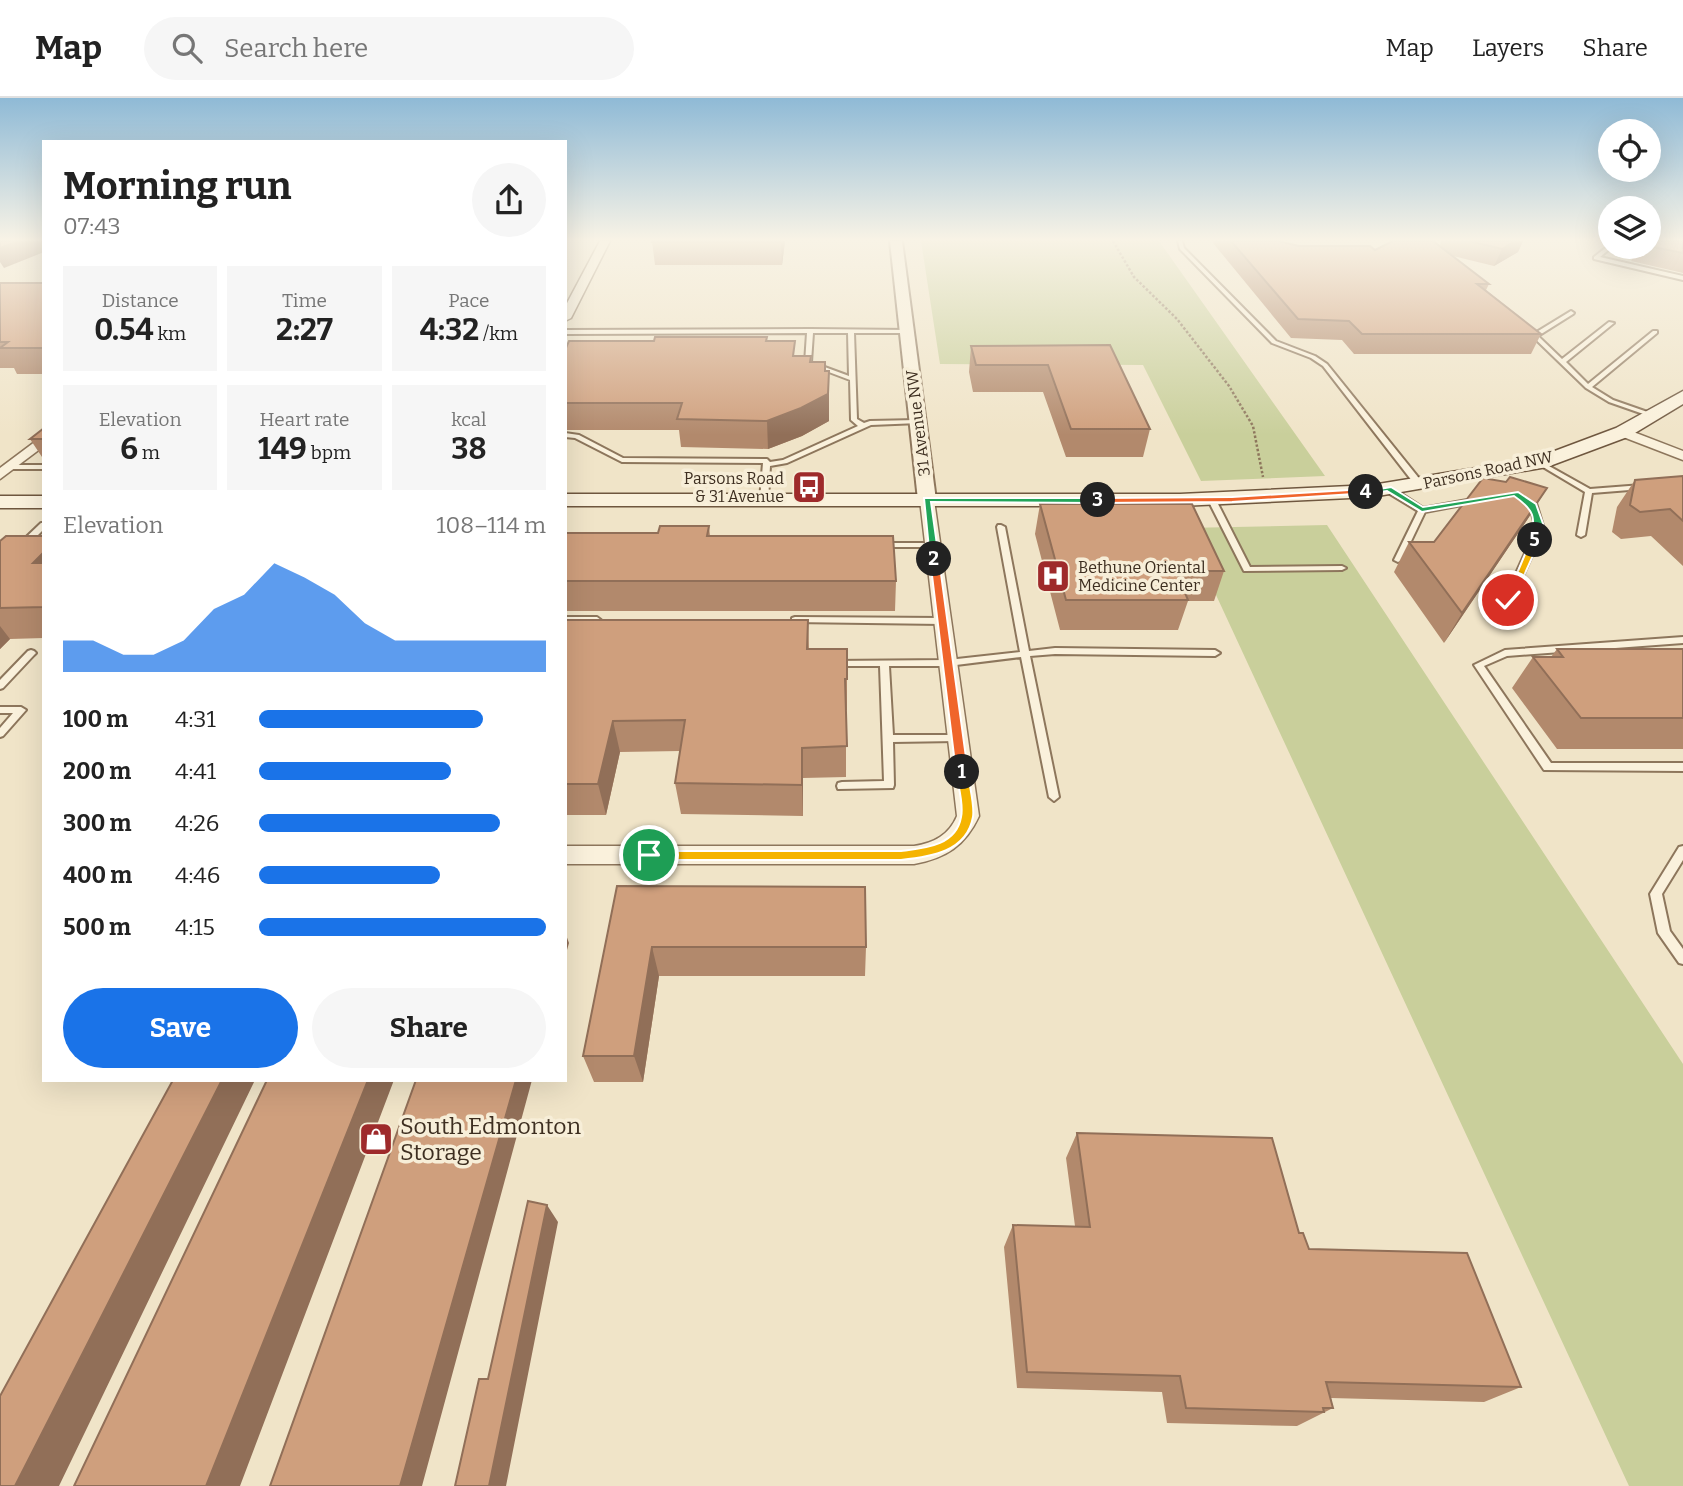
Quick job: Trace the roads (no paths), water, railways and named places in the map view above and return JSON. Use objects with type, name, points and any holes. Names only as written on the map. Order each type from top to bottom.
[{"type":"main road","name":"Parsons Road NW","points":[[567,500],[1212,500],[1388,489],[1490,476],[1540,463],[1623,432],[1654,416],[1683,396]]},
{"type":"main road","points":[[0,502],[42,502]]},
{"type":"street","name":"31 Avenue NW","points":[[567,855],[901,856],[929,853],[945,847],[963,828],[968,816],[904,306]]},
{"type":"street","points":[[1623,432],[1683,456]]},
{"type":"street","points":[[5,471],[42,441]]},
{"type":"lane","points":[[1239,306],[1274,342],[1313,357],[1325,365],[1419,484]]},
{"type":"lane","points":[[1536,335],[1571,313]]},
{"type":"lane","points":[[1518,321],[1536,335],[1588,387],[1611,401],[1654,416]]},
{"type":"lane","points":[[1563,361],[1611,323]]},
{"type":"lane","points":[[810,331],[808,363],[852,379]]},
{"type":"lane","points":[[851,331],[854,420],[863,426]]},
{"type":"lane","points":[[567,332],[907,331]]},
{"type":"lane","points":[[1588,387],[1655,332]]},
{"type":"lane","points":[[567,435],[578,436],[622,460],[758,460],[768,464],[785,462],[875,422],[917,422]]},
{"type":"lane","points":[[1540,463],[1589,491],[1656,485]]},
{"type":"lane","points":[[764,500],[768,464]]},
{"type":"lane","points":[[5,471],[42,467]]},
{"type":"lane","points":[[1388,489],[1422,510],[1491,498]]},
{"type":"lane","points":[[1581,535],[1589,491]]},
{"type":"lane","points":[[1508,600],[1540,529],[1533,505],[1516,493]]},
{"type":"lane","points":[[1212,500],[1247,569],[1342,568]]},
{"type":"lane","points":[[1398,560],[1422,510]]},
{"type":"lane","points":[[23,545],[42,527]]},
{"type":"lane","points":[[1001,527],[1054,797]]},
{"type":"lane","points":[[12,545],[33,545]]},
{"type":"lane","points":[[864,545],[933,545]]},
{"type":"lane","points":[[567,620],[607,620]]},
{"type":"lane","points":[[789,620],[942,621]]},
{"type":"lane","points":[[1683,640],[1505,653],[1479,665],[1548,767],[1683,767]]},
{"type":"lane","points":[[829,663],[948,663],[1055,651],[1215,653]]},
{"type":"lane","points":[[0,686],[31,653]]},
{"type":"lane","points":[[842,786],[889,785],[884,663]]},
{"type":"lane","points":[[0,710],[21,710],[0,734]]},
{"type":"lane","points":[[888,739],[957,738]]},
{"type":"lane","points":[[1682,851],[1656,894],[1664,933],[1683,959]]},
{"type":"place","name":"Parsons Road & 31 Avenue","points":[[809,487]]},
{"type":"place","name":"Bethune Oriental Medicine Center","points":[[1053,576]]},
{"type":"place","name":"South Edmonton Storage","points":[[376,1139]]}]
